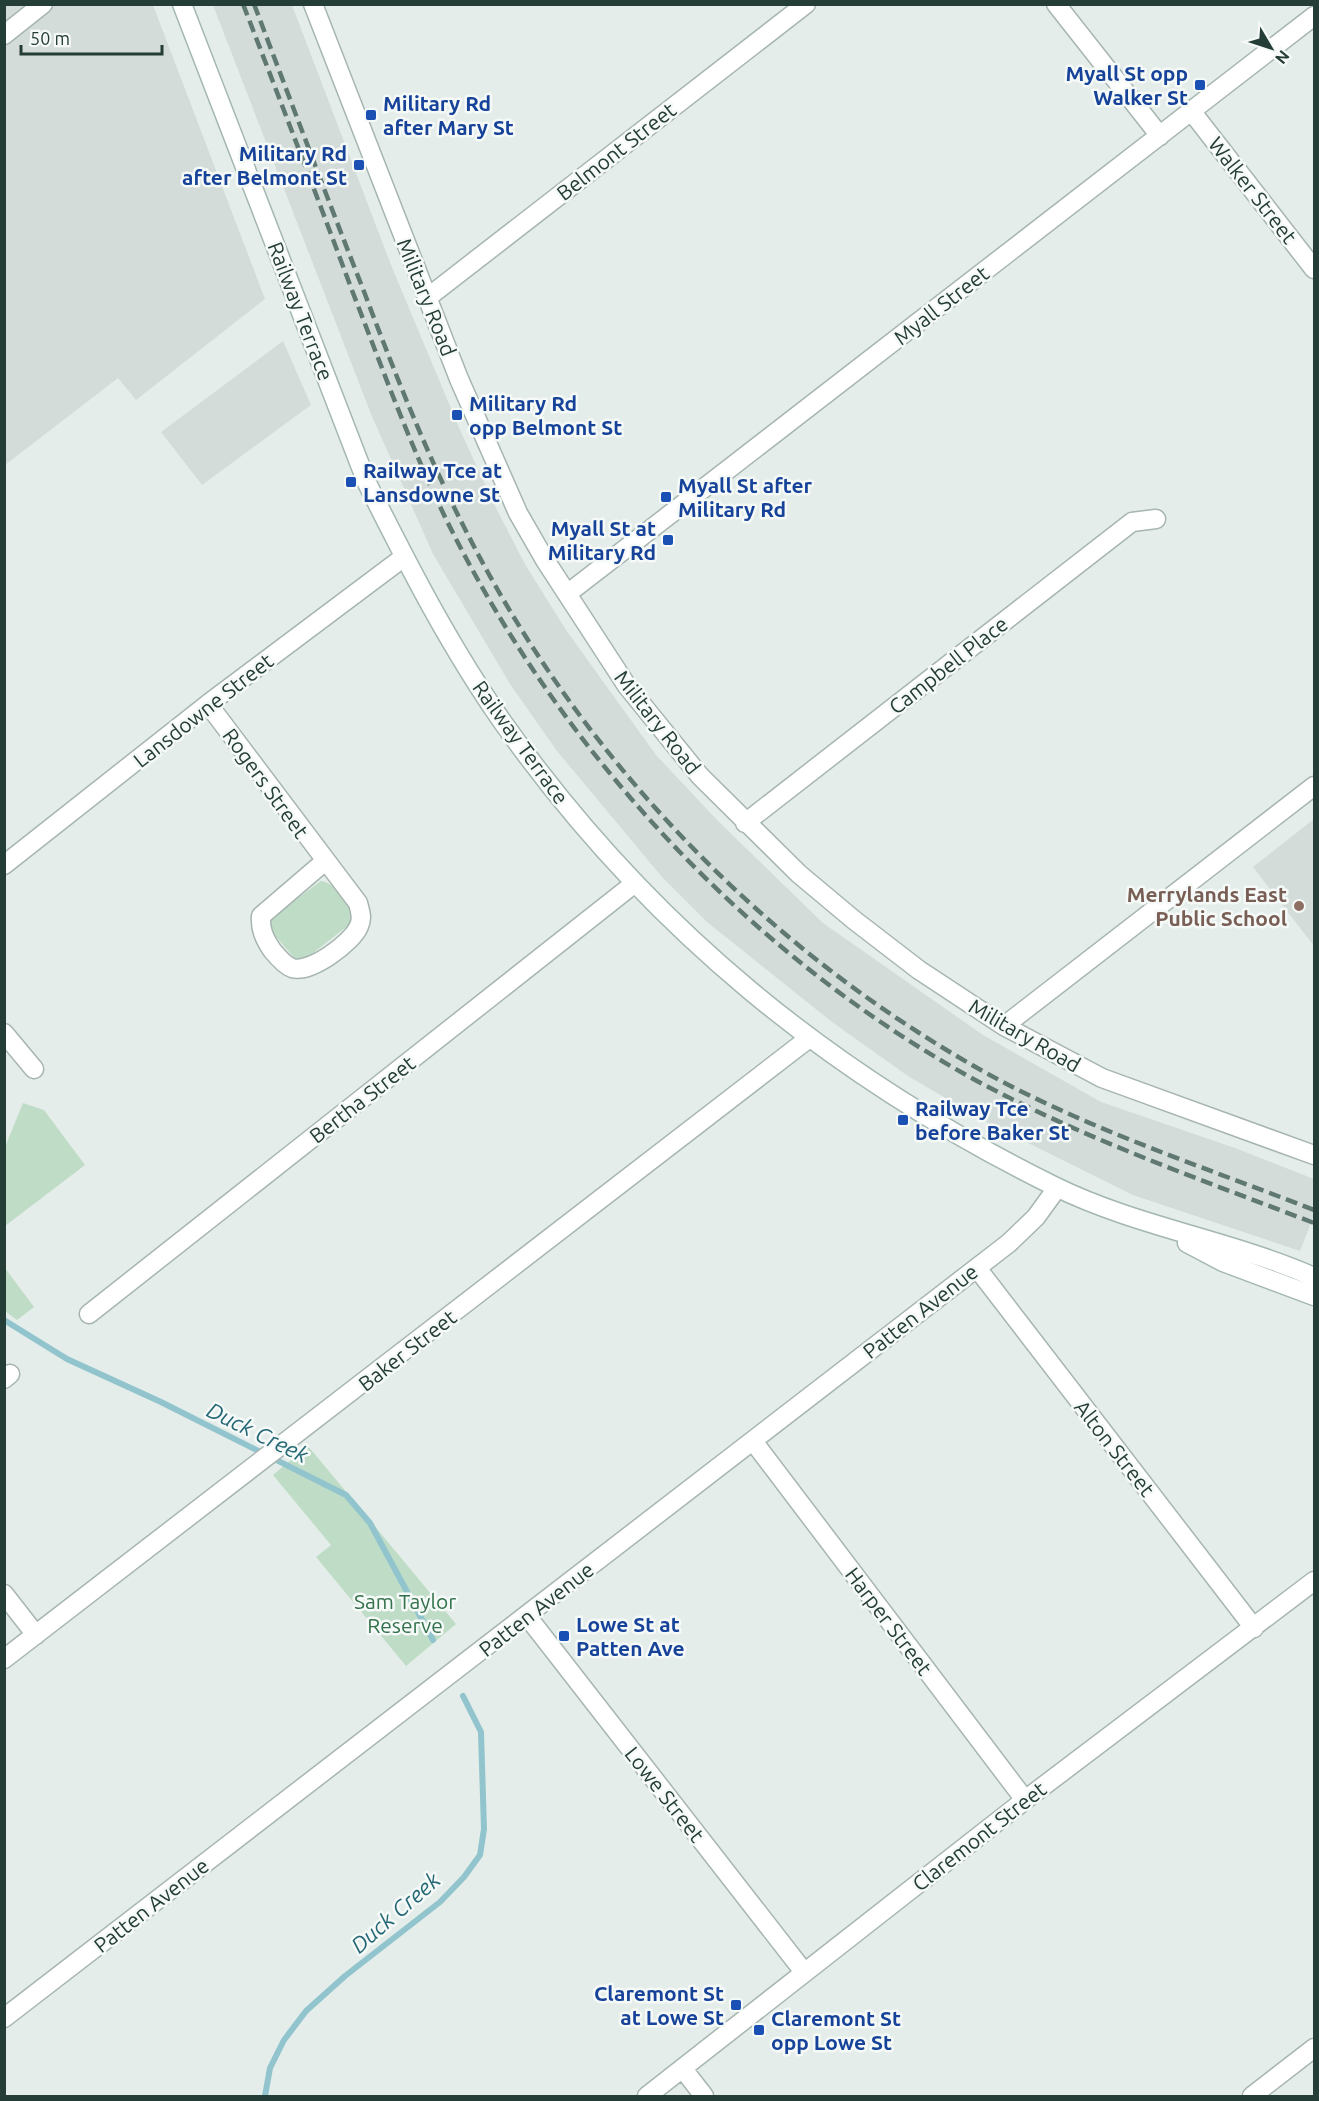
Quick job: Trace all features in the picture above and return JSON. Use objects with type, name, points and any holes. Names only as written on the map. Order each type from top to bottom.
[{"type":"street","points":[[4,35],[43,4]]},
{"type":"street","name":"Railway Terrace","points":[[182,4],[359,462],[404,557],[504,723],[545,779],[635,883],[718,964],[808,1039],[936,1123],[1057,1188],[1159,1228],[1236,1249],[1314,1277]]},
{"type":"street","name":"Military Road","points":[[313,4],[427,298],[489,450],[518,513],[627,686],[700,776],[745,823],[854,920],[919,970],[1004,1026],[1102,1078],[1314,1155]]},
{"type":"street","name":"Belmont Street","points":[[427,298],[806,4]]},
{"type":"street","points":[[1056,4],[1160,136]]},
{"type":"street","name":"Myall Street","points":[[567,594],[1314,16]]},
{"type":"street","name":"Walker Street","points":[[1192,112],[1314,268]]},
{"type":"street","name":"Campbell Place","points":[[745,823],[1132,522],[1156,519]]},
{"type":"street","name":"Lansdowne Street","points":[[4,865],[208,704],[404,557]]},
{"type":"street","name":"Rogers Street","points":[[208,704],[324,862],[358,903],[362,915],[355,934],[316,964],[305,969],[292,968],[280,960],[265,939],[260,927],[261,916],[324,862]]},
{"type":"street","points":[[1004,1026],[1314,786]]},
{"type":"street","name":"Bertha Street","points":[[89,1314],[635,883]]},
{"type":"street","points":[[4,1033],[34,1069]]},
{"type":"street","name":"Baker Street","points":[[4,1659],[808,1039]]},
{"type":"street","name":"Patten Avenue","points":[[4,2018],[1009,1243],[1036,1217],[1057,1188]]},
{"type":"street","name":"Railway Terrace","points":[[1159,1228],[1223,1262],[1314,1296]]},
{"type":"street","name":"Alton Street","points":[[977,1268],[1254,1628]]},
{"type":"street","name":"Harper Street","points":[[753,1441],[1025,1800]]},
{"type":"street","name":"Claremont Street","points":[[647,2097],[1025,1800],[1314,1581]]},
{"type":"street","points":[[4,1594],[36,1635]]},
{"type":"street","name":"Lowe Street","points":[[527,1616],[804,1972]]},
{"type":"street","points":[[1252,2097],[1314,2048]]},
{"type":"street","points":[[683,2069],[704,2097]]},
{"type":"shaded area","points":[[5,5],[153,5],[265,299],[136,400],[118,378],[5,465]]},
{"type":"shaded area","points":[[213,5],[292,5],[391,265],[460,430],[495,506],[526,566],[566,630],[656,755],[719,822],[823,923],[983,1035],[1101,1102],[1235,1148],[1314,1179],[1314,1215],[1300,1251],[1133,1195],[988,1123],[908,1076],[832,1022],[707,922],[662,877],[557,751],[510,684],[433,554],[371,414]]},
{"type":"shaded area","points":[[283,341],[311,405],[202,485],[161,432]]},
{"type":"shaded area","name":"Merrylands East Public School","points":[[1314,819],[1314,946],[1253,867]]},
{"type":"green space","points":[[321,881],[333,886],[344,898],[351,911],[350,924],[308,957],[296,960],[272,932],[270,922],[275,915]]},
{"type":"green space","points":[[23,1103],[44,1110],[85,1165],[5,1226],[5,1147]]},
{"type":"green space","points":[[5,1268],[34,1307],[17,1320],[5,1311]]},
{"type":"green space","name":"Sam Taylor Reserve","points":[[308,1446],[456,1624],[406,1666],[316,1557],[331,1545],[273,1475]]},
{"type":"waterway","name":"Duck Creek","points":[[4,1320],[67,1359],[161,1402],[346,1495],[370,1523],[433,1640]]},
{"type":"waterway","name":"Duck Creek","points":[[265,2096],[270,2068],[284,2040],[306,2011],[345,1976],[440,1902],[464,1877],[480,1855],[484,1829],[481,1732],[463,1696]]},
{"type":"railway","points":[[243,4],[389,386],[455,537],[501,619],[553,698],[610,773],[672,844],[740,911],[812,972],[888,1027],[968,1076],[1052,1118],[1138,1156],[1314,1223]]},
{"type":"railway","points":[[254,4],[399,381],[451,502],[511,613],[562,691],[618,765],[680,835],[747,900],[818,960],[893,1016],[972,1065],[1055,1107],[1140,1144],[1314,1210]]},
{"type":"place","name":"Myall St opp Walker St","points":[[1200,85]]},
{"type":"place","name":"Military Rd after Mary St","points":[[371,115]]},
{"type":"place","name":"Military Rd after Belmont St","points":[[359,165]]},
{"type":"place","name":"Military Rd opp Belmont St","points":[[457,415]]},
{"type":"place","name":"Railway Tce at Lansdowne St","points":[[351,482]]},
{"type":"place","name":"Myall St after Military Rd","points":[[666,497]]},
{"type":"place","name":"Myall St at Military Rd","points":[[668,540]]},
{"type":"place","name":"Merrylands East Public School","points":[[1299,906]]},
{"type":"place","name":"Railway Tce before Baker St","points":[[903,1120]]},
{"type":"place","name":"Lowe St at Patten Ave","points":[[564,1636]]},
{"type":"place","name":"Claremont St at Lowe St","points":[[736,2005]]},
{"type":"place","name":"Claremont St opp Lowe St","points":[[759,2030]]}]
